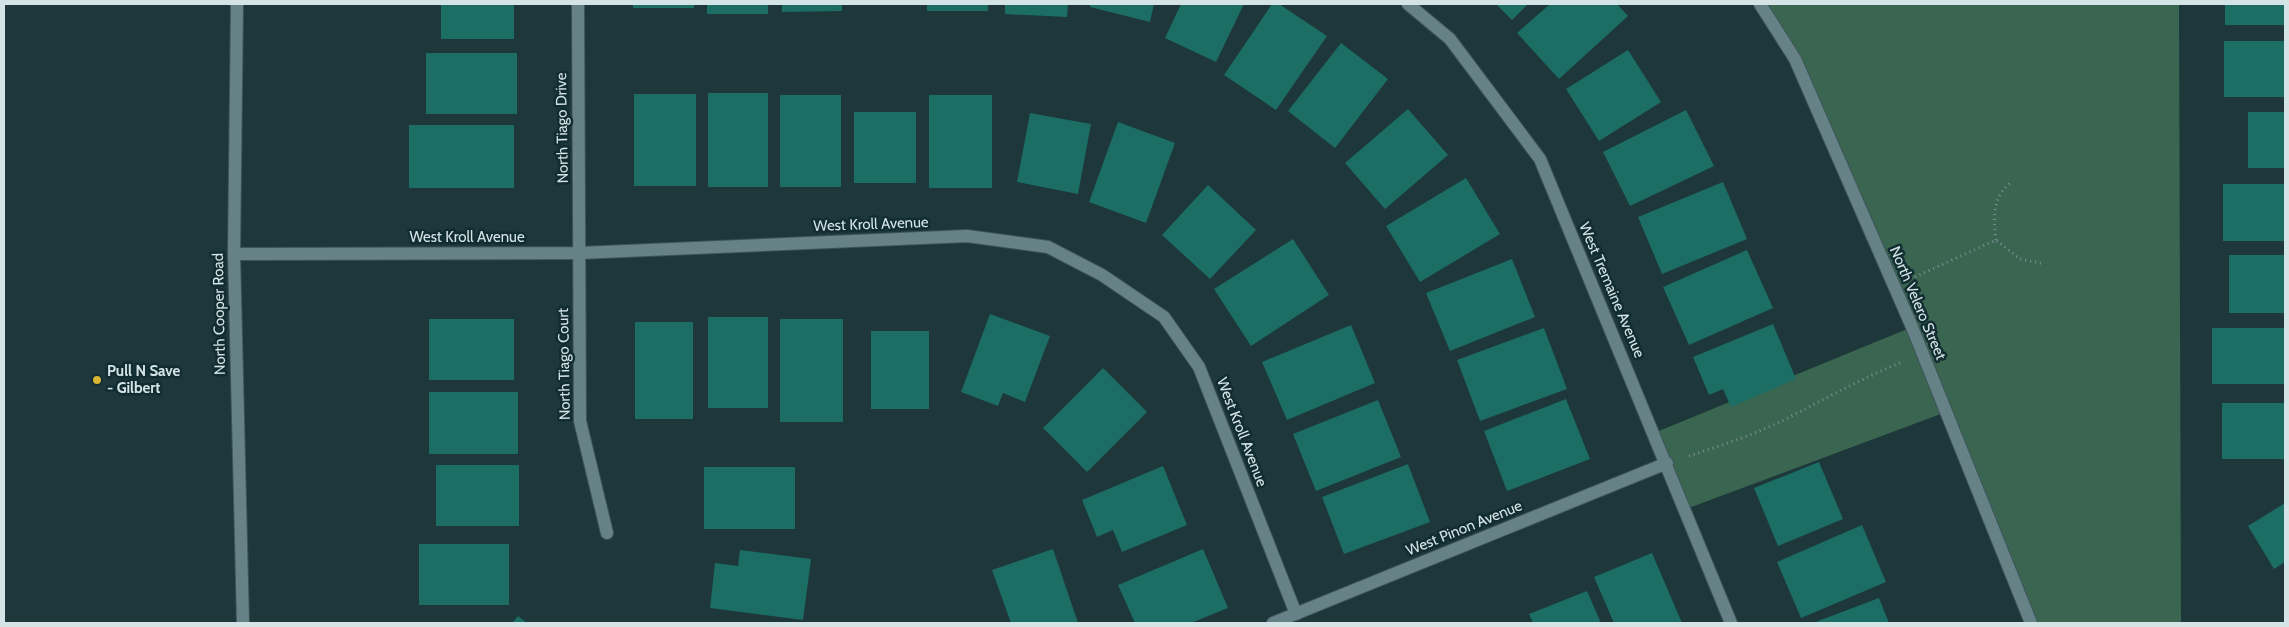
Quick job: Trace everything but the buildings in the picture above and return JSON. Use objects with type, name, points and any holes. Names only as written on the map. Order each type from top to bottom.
[{"type":"street","name":"North Cooper Road","points":[[237,4],[234,254],[242,623]]},
{"type":"street","name":"North Tiago Drive","points":[[578,4],[580,253]]},
{"type":"street","name":"West Tremaine Avenue","points":[[1408,4],[1450,39],[1540,159],[1667,463],[1731,623]]},
{"type":"street","name":"North Velero Street","points":[[1760,4],[1795,59],[1923,354],[2032,623]]},
{"type":"street","name":"West Kroll Avenue","points":[[234,254],[580,253],[966,236],[1048,247],[1102,275],[1164,317],[1199,367],[1296,614]]},
{"type":"street","name":"North Tiago Court","points":[[580,253],[580,421],[607,532]]},
{"type":"street","name":"West Pinon Avenue","points":[[1273,623],[1667,463]]},
{"type":"path","points":[[2012,182],[2003,188],[1997,201],[1994,214],[1996,240],[2020,259],[2044,264]]},
{"type":"path","points":[[1894,287],[1996,240]]},
{"type":"path","points":[[1667,463],[1720,447],[1781,421],[1860,378],[1923,354]]},
{"type":"green space","points":[[1760,4],[2179,4],[2181,623],[2031,623],[1946,412],[1686,509],[1654,433],[1912,327],[1795,59]]},
{"type":"place","name":"Pull N Save - Gilbert","points":[[97,380]]}]
